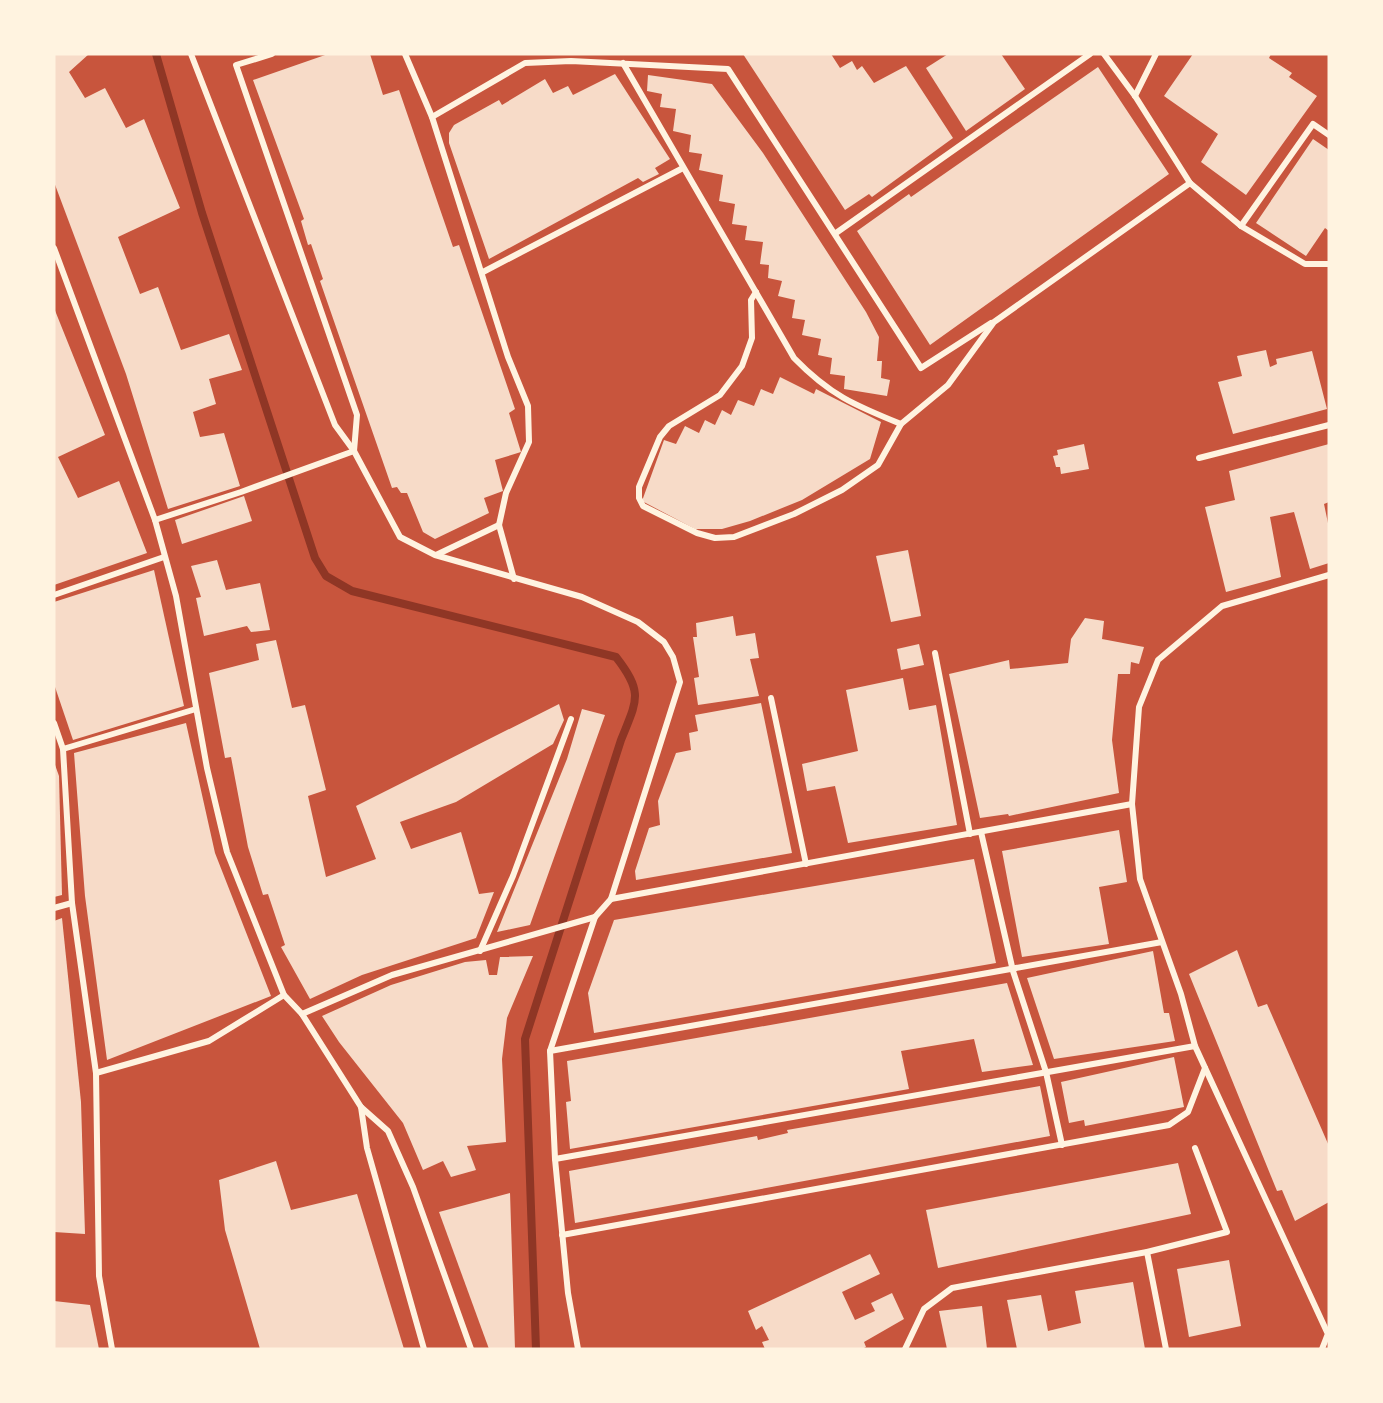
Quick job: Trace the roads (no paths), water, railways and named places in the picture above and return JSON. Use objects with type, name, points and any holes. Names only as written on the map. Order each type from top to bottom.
[{"type":"street","points":[[191,54],[335,425],[354,451],[400,537],[435,555],[582,597],[638,622],[664,642],[678,674],[680,682],[610,899],[595,917],[550,1051],[555,1159],[562,1234],[568,1293],[578,1349]]},
{"type":"street","points":[[272,54],[236,65],[357,415],[354,451]]},
{"type":"street","points":[[405,54],[432,117],[483,272],[508,357],[528,406],[529,442],[506,493],[499,525],[514,579]]},
{"type":"street","points":[[836,233],[1090,54]]},
{"type":"street","points":[[1104,54],[1135,96],[1190,183],[1241,226],[1305,264],[1329,264]]},
{"type":"street","points":[[1135,96],[1156,54]]},
{"type":"street","points":[[432,117],[525,63],[623,63],[728,69],[921,368],[993,322],[1190,183]]},
{"type":"street","points":[[623,63],[795,358],[819,384],[840,398],[901,424]]},
{"type":"street","points":[[1241,226],[1312,124],[1329,135]]},
{"type":"street","points":[[483,272],[683,168]]},
{"type":"street","points":[[54,248],[155,520],[176,596],[196,709],[227,852],[284,996],[302,1014],[361,1107],[388,1131],[413,1187],[471,1349]]},
{"type":"street","points":[[756,292],[751,300],[752,338],[742,366],[720,395],[669,426],[660,437],[643,477],[639,498],[643,506],[697,533],[715,538],[734,537],[794,514],[842,490],[878,465],[901,424],[948,385],[993,322]]},
{"type":"street","points":[[1199,458],[1329,425]]},
{"type":"street","points":[[155,520],[354,451]]},
{"type":"street","points":[[435,555],[499,525]]},
{"type":"street","points":[[54,595],[164,557]]},
{"type":"street","points":[[1322,1349],[1328,1331],[1195,1046],[1140,879],[1132,804],[1139,707],[1158,660],[1222,606],[1329,575]]},
{"type":"street","points":[[935,653],[969,834]]},
{"type":"street","points":[[771,698],[806,864]]},
{"type":"street","points":[[63,749],[196,709]]},
{"type":"street","points":[[480,951],[513,876],[572,718]]},
{"type":"street","points":[[54,723],[63,749],[72,903],[96,1073],[99,1276],[112,1349]]},
{"type":"street","points":[[610,899],[1132,804]]},
{"type":"street","points":[[981,832],[1013,970],[1046,1072],[1062,1145]]},
{"type":"street","points":[[54,908],[72,903]]},
{"type":"street","points":[[302,1014],[392,975],[595,917]]},
{"type":"street","points":[[550,1051],[1162,942]]},
{"type":"street","points":[[96,1073],[209,1041],[284,996]]},
{"type":"street","points":[[555,1159],[1195,1046]]},
{"type":"street","points":[[562,1234],[1169,1125],[1188,1112],[1205,1068]]},
{"type":"street","points":[[361,1107],[367,1148],[424,1349]]},
{"type":"street","points":[[905,1349],[924,1309],[952,1288],[1147,1252],[1227,1232],[1195,1148]]},
{"type":"street","points":[[1147,1252],[1166,1349]]},
{"type":"waterway","points":[[156,54],[202,213],[315,558],[326,576],[352,591],[616,657],[625,669],[634,689],[634,706],[525,1039],[536,1349]]}]
